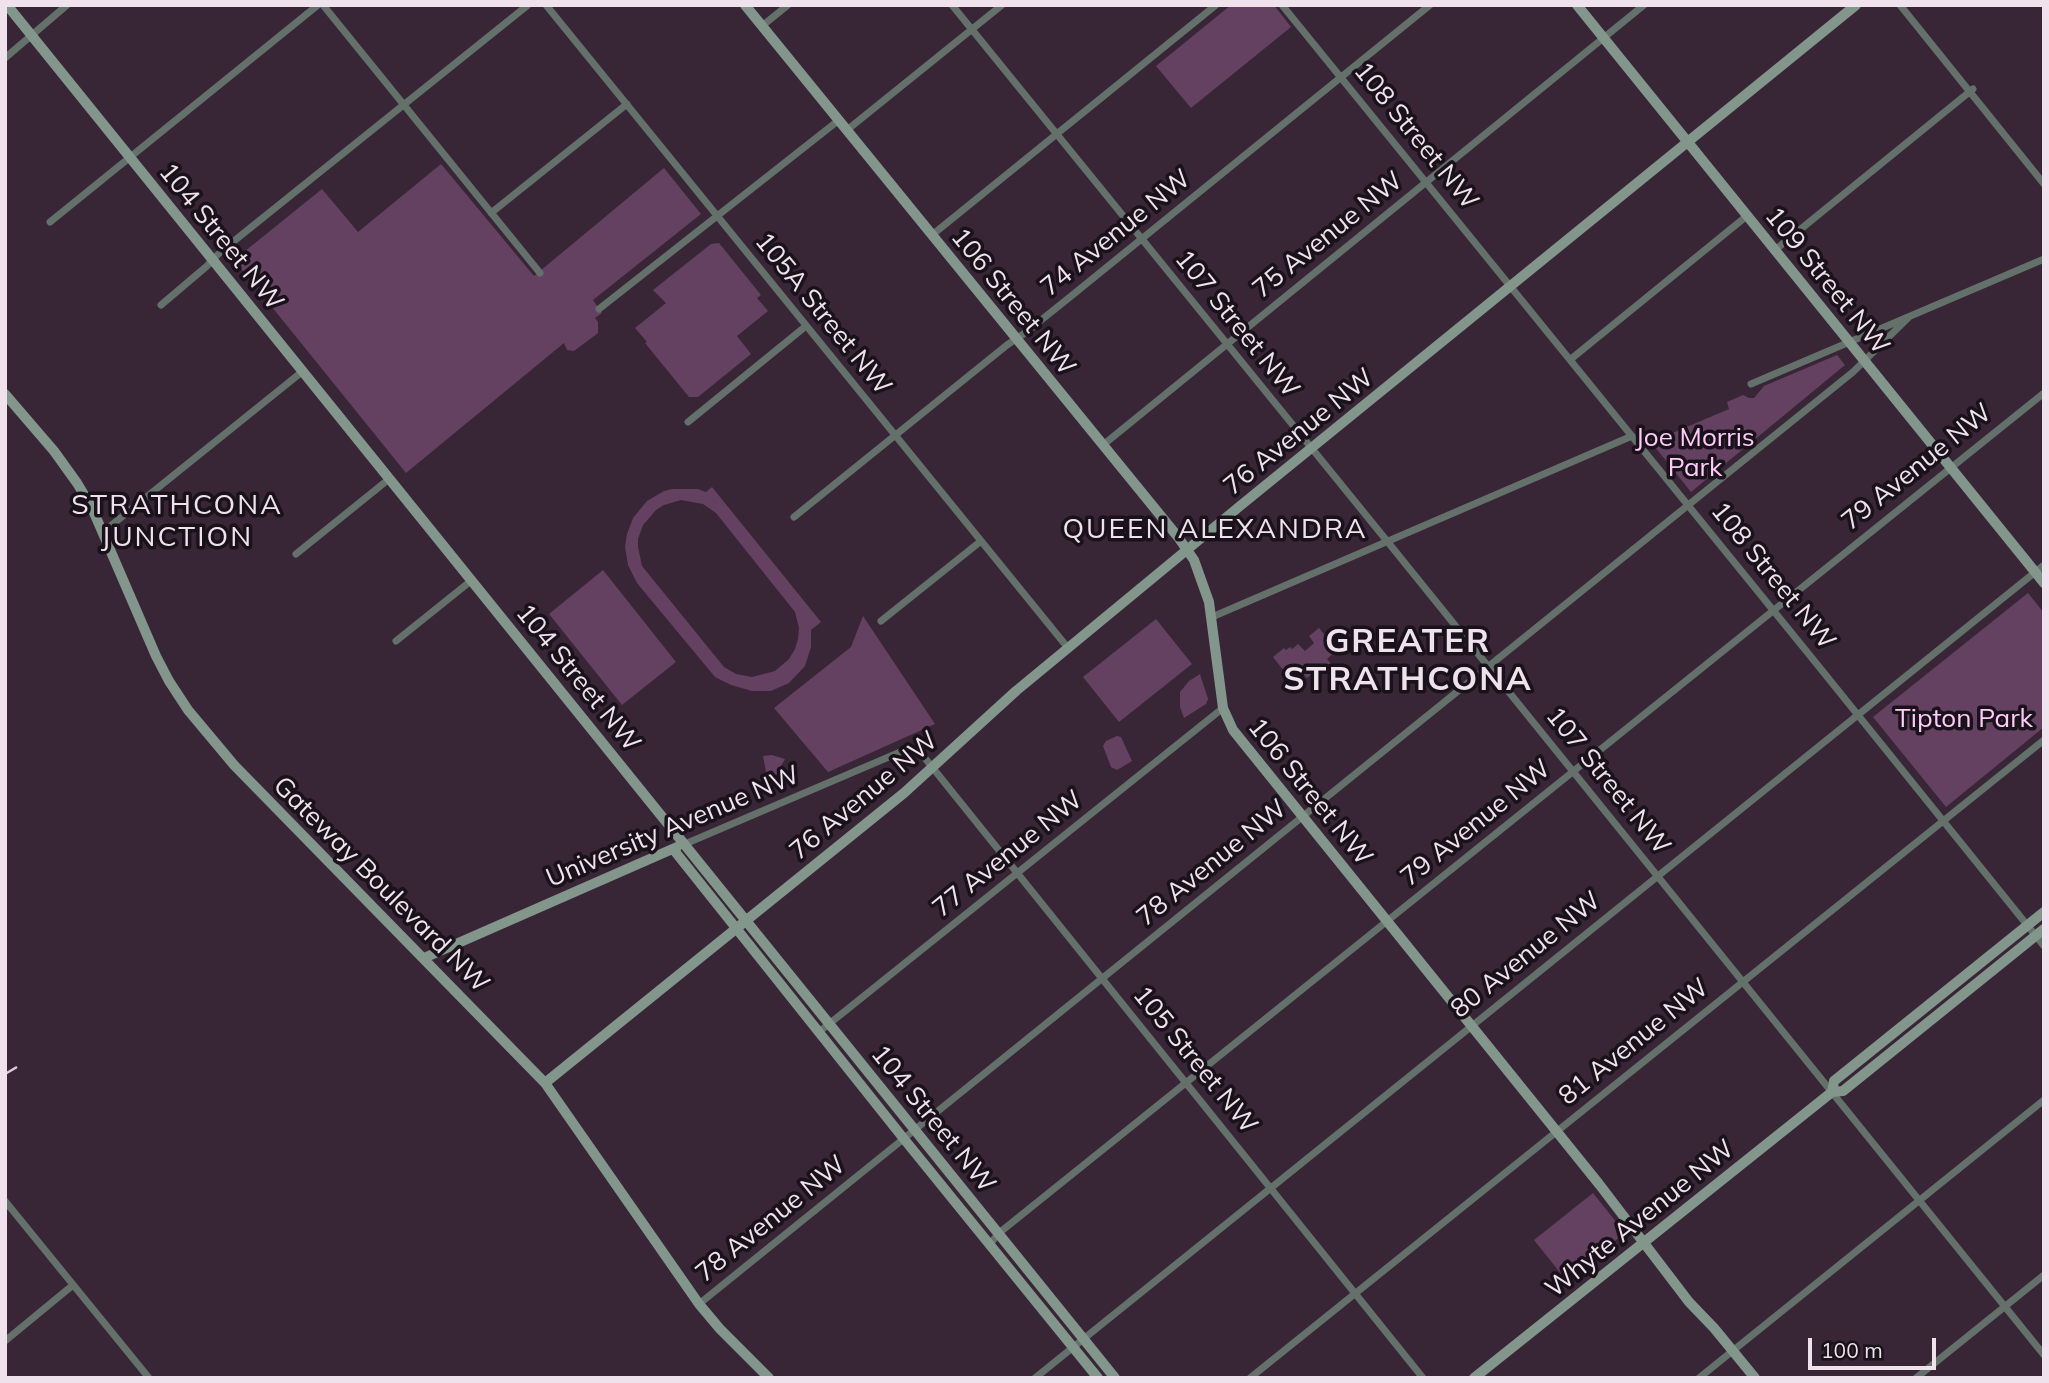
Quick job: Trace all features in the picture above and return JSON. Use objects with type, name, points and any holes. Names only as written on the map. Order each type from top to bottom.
[{"type":"main road","name":"104 Street NW","points":[[7,5],[1115,1378]]},
{"type":"main road","name":"106 Street NW","points":[[745,5],[1196,562],[1212,617],[1223,708],[1233,730],[1557,1131],[1682,1293],[1755,1378]]},
{"type":"main road","name":"109 Street NW","points":[[1577,5],[1950,468],[2039,569],[2044,583]]},
{"type":"main road","name":"76 Avenue NW","points":[[545,1083],[933,768],[1016,691],[1068,648],[1856,5]]},
{"type":"main road","name":"Gateway Boulevard NW","points":[[5,394],[54,451],[77,483],[103,532],[156,656],[188,710],[234,765],[545,1083],[699,1304],[769,1378]]},
{"type":"main road","name":"University Avenue NW","points":[[424,958],[685,844]]},
{"type":"main road","name":"104 Street NW","points":[[673,849],[1098,1378]]},
{"type":"main road","name":"Whyte Avenue NW","points":[[1832,1092],[1834,1081],[2044,912]]},
{"type":"main road","name":"Whyte Avenue NW","points":[[1474,1378],[1832,1092],[1843,1091],[2044,929]]},
{"type":"street","points":[[5,58],[67,5]]},
{"type":"street","points":[[50,222],[320,5],[540,273]]},
{"type":"street","points":[[160,305],[213,259],[528,5]]},
{"type":"street","name":"105A Street NW","points":[[546,5],[1068,648]]},
{"type":"street","points":[[762,26],[788,5]]},
{"type":"street","name":"107 Street NW","points":[[952,5],[2044,1355]]},
{"type":"street","points":[[847,130],[1002,5]]},
{"type":"street","points":[[932,235],[1216,5]]},
{"type":"street","name":"108 Street NW","points":[[1282,5],[2044,946]]},
{"type":"street","name":"74 Avenue NW","points":[[794,517],[1430,5]]},
{"type":"street","name":"75 Avenue NW","points":[[1103,445],[1644,5]]},
{"type":"street","points":[[1900,5],[2044,184]]},
{"type":"street","points":[[1775,250],[1971,90]]},
{"type":"street","points":[[491,213],[626,104]]},
{"type":"street","points":[[599,309],[839,120]]},
{"type":"street","points":[[1570,359],[1748,215]]},
{"type":"street","points":[[1751,384],[2044,259]]},
{"type":"street","name":"78 Avenue NW","points":[[699,1304],[1866,362],[1909,317]]},
{"type":"street","points":[[688,422],[806,326]]},
{"type":"street","points":[[103,532],[303,371]]},
{"type":"street","name":"79 Avenue NW","points":[[990,1244],[999,1233],[2044,393]]},
{"type":"street","points":[[1212,617],[1632,436]]},
{"type":"street","points":[[296,554],[390,479]]},
{"type":"street","points":[[881,621],[981,541]]},
{"type":"street","name":"80 Avenue NW","points":[[1035,1378],[2039,569]]},
{"type":"street","points":[[396,640],[471,580]]},
{"type":"street","name":"77 Avenue NW","points":[[819,1032],[1223,708]]},
{"type":"street","name":"81 Avenue NW","points":[[1250,1378],[2044,740]]},
{"type":"street","name":"University Avenue NW","points":[[685,844],[909,749],[920,752],[933,768]]},
{"type":"street","name":"105 Street NW","points":[[933,768],[1423,1378]]},
{"type":"street","points":[[1699,1378],[2044,1100]]},
{"type":"street","points":[[5,1201],[149,1378]]},
{"type":"street","points":[[1916,1378],[2044,1275]]},
{"type":"street","points":[[5,1340],[73,1285]]},
{"type":"green space","points":[[1231,5],[1274,5],[1291,27],[1191,108],[1156,66]]},
{"type":"green space","points":[[441,164],[534,276],[664,168],[701,214],[593,300],[602,313],[595,318],[598,322],[598,333],[574,351],[567,350],[564,343],[406,473],[234,260],[322,189],[358,232]]},
{"type":"green space","points":[[719,243],[761,295],[757,298],[768,311],[737,336],[751,354],[698,397],[689,397],[635,328],[666,303],[653,290],[711,244]]},
{"type":"green space","name":"Joe Morris Park","points":[[1837,355],[1845,365],[1691,492],[1647,437],[1658,432],[1663,437],[1729,409],[1727,402],[1743,395],[1754,398],[1764,386]]},
{"type":"green space","points":[[712,487],[821,622],[811,630],[811,647],[805,666],[789,683],[771,691],[752,691],[715,677],[637,583],[628,565],[625,547],[627,534],[633,518],[647,501],[672,489],[698,489],[706,492]],"holes":[[[681,500],[703,504],[716,513],[795,612],[799,628],[795,649],[789,659],[775,671],[752,677],[736,674],[724,667],[642,566],[638,539],[643,525],[656,510]]]},
{"type":"green space","points":[[603,570],[676,662],[622,705],[549,614]]},
{"type":"green space","name":"Tipton Park","points":[[2028,593],[2044,613],[2044,727],[1946,807],[1873,717]]},
{"type":"green space","points":[[863,616],[935,724],[828,772],[774,708],[851,647]]},
{"type":"green space","points":[[1156,619],[1192,664],[1119,722],[1083,677]]},
{"type":"green space","points":[[1319,628],[1336,644],[1332,647],[1335,652],[1327,659],[1332,665],[1322,673],[1318,669],[1307,678],[1302,673],[1297,677],[1292,671],[1287,675],[1273,657],[1284,648],[1292,649],[1298,644],[1305,651],[1314,643],[1309,636]]},
{"type":"green space","points":[[1200,674],[1208,699],[1206,704],[1184,718],[1180,707],[1180,692],[1189,681]]},
{"type":"green space","points":[[1121,737],[1132,761],[1117,770],[1111,767],[1103,746],[1106,741]]},
{"type":"green space","points":[[772,755],[785,759],[769,788],[763,756]]},
{"type":"green space","points":[[1593,1193],[1625,1233],[1566,1280],[1534,1240]]},
{"type":"railway","points":[[5,1074],[17,1067]]},
{"type":"district","name":"STRATHCONA JUNCTION","points":[[177,522]]},
{"type":"district","name":"QUEEN ALEXANDRA","points":[[1215,530]]},
{"type":"district","name":"GREATER STRATHCONA","points":[[1408,661]]}]
